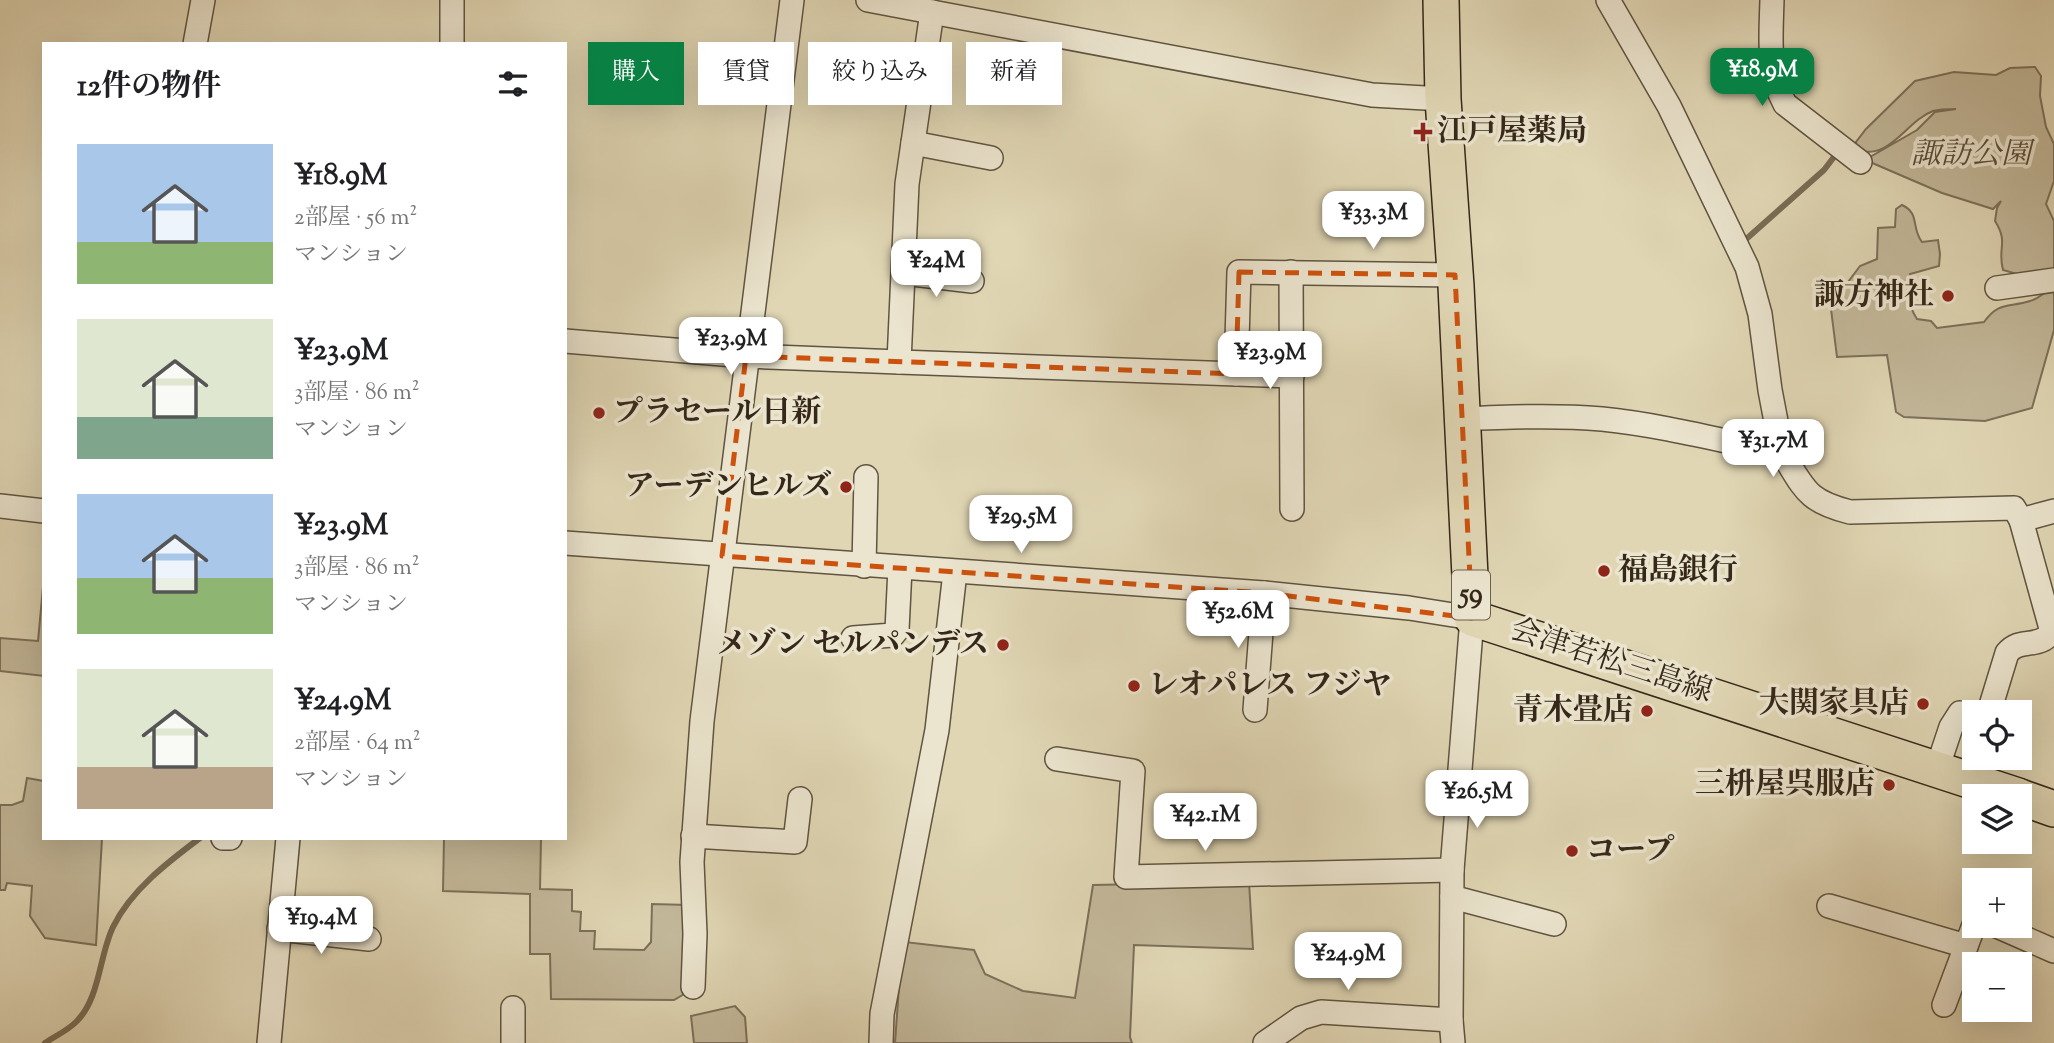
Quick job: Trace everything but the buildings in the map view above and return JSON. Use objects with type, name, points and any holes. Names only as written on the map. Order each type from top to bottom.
[{"type":"main road","name":"会津若松三島線","points":[[1441,0],[1443,99],[1455,275],[1472,618],[1981,784]]},
{"type":"main road","name":"会津若松三島線","points":[[2032,801],[2054,809]]},
{"type":"street","points":[[195,42],[203,0]]},
{"type":"street","points":[[452,0],[452,42]]},
{"type":"street","points":[[693,987],[695,934],[691,862],[702,721],[792,0]]},
{"type":"street","points":[[868,0],[923,7],[1372,95],[1443,99]]},
{"type":"street","points":[[1608,0],[1669,106],[1747,267],[1760,314],[1770,390],[1783,453],[1807,494],[1825,506],[1850,512],[2014,508],[2021,520],[2052,632],[2041,641],[2012,647],[2007,653],[1993,700]]},
{"type":"street","points":[[1772,0],[1771,60],[1779,93],[1785,104],[1860,162]]},
{"type":"street","points":[[900,362],[907,184],[913,143],[923,7]]},
{"type":"street","points":[[913,143],[991,158]]},
{"type":"street","points":[[1236,374],[1239,272],[1455,275]]},
{"type":"street","points":[[1291,272],[1293,509]]},
{"type":"street","points":[[904,273],[972,281]]},
{"type":"street","points":[[1997,288],[2054,280]]},
{"type":"street","points":[[567,341],[746,356],[1292,376]]},
{"type":"street","points":[[1461,419],[1538,416],[1603,419],[1783,453]]},
{"type":"street","points":[[864,566],[866,477]]},
{"type":"street","points":[[0,506],[42,511]]},
{"type":"street","points":[[2021,520],[2054,510]]},
{"type":"street","points":[[567,543],[1264,593],[1409,608],[1472,618],[1452,870],[1452,1032],[1321,1013],[1301,1018],[1265,1043]]},
{"type":"street","points":[[853,638],[893,635],[897,630],[900,568]]},
{"type":"street","points":[[881,1043],[882,1014],[937,730],[955,572]]},
{"type":"street","points":[[1255,710],[1264,593]]},
{"type":"street","points":[[1937,769],[1951,727],[1962,713]]},
{"type":"street","points":[[1057,760],[1133,771],[1126,877],[1452,870]]},
{"type":"street","points":[[694,836],[795,842],[800,799]]},
{"type":"street","points":[[269,1043],[288,840]]},
{"type":"street","points":[[1452,897],[1554,924]]},
{"type":"street","points":[[1829,906],[1966,946]]},
{"type":"street","points":[[279,929],[369,939]]},
{"type":"street","points":[[1944,1005],[1969,938]]},
{"type":"street","points":[[2024,938],[2054,951]]},
{"type":"street","points":[[513,1008],[513,1043]]},
{"type":"highlighted area","points":[[1239,272],[1455,275],[1472,618],[1264,593],[722,556],[746,356],[1236,374]]},
{"type":"green space","name":"諏訪公園","points":[[2035,67],[2041,76],[2040,96],[2046,127],[2054,144],[2054,181],[2046,204],[2054,221],[2054,270],[2020,275],[2003,270],[2002,240],[1995,221],[2001,201],[1993,209],[1942,193],[1870,162],[1870,157],[1917,130],[1935,112],[1956,109],[1936,110],[1923,116],[1879,150],[1857,150],[1856,142],[1915,81],[1954,72],[1996,75],[2010,68]]},
{"type":"green space","points":[[1902,205],[1911,212],[1922,242],[1938,240],[1940,254],[1939,266],[1910,274],[1909,298],[1917,319],[1931,321],[1937,328],[1984,322],[1999,308],[2034,300],[2054,284],[2054,330],[2032,408],[1985,421],[1904,417],[1896,412],[1887,355],[1837,357],[1830,301],[1860,266],[1877,259],[1878,228],[1895,227],[1896,209]]},
{"type":"green space","points":[[42,598],[42,676],[0,671],[0,638],[38,641]]},
{"type":"green space","points":[[27,778],[42,781],[42,840],[102,840],[96,945],[45,938],[30,916],[32,886],[7,883],[5,890],[0,890],[0,805],[23,801]]},
{"type":"green space","points":[[444,840],[541,840],[540,889],[572,890],[572,911],[581,912],[580,931],[595,931],[594,949],[644,950],[651,942],[652,904],[688,905],[686,993],[674,1000],[551,999],[550,954],[530,954],[530,894],[443,891]]},
{"type":"green space","points":[[1249,882],[1253,949],[1134,945],[1130,1037],[1132,1043],[895,1043],[905,942],[974,950],[985,974],[1023,991],[1075,998],[1093,885]]},
{"type":"green space","points":[[735,1006],[745,1017],[747,1043],[694,1043],[691,1016]]},
{"type":"waterway","points":[[1744,241],[1824,170],[1837,153]]},
{"type":"waterway","points":[[45,1043],[72,1025],[84,1013],[95,989],[108,938],[130,901],[163,867],[197,840]]},
{"type":"place","name":"江戸屋薬局","points":[[1423,132]]},
{"type":"place","name":"諏方神社","points":[[1948,296]]},
{"type":"place","name":"プラセール日新","points":[[599,413]]},
{"type":"place","name":"アーデンヒルズ","points":[[846,487]]},
{"type":"place","name":"福島銀行","points":[[1604,571]]},
{"type":"place","name":"メゾン セルパンデス","points":[[1003,645]]},
{"type":"place","name":"レオパレス フジヤ","points":[[1134,686]]},
{"type":"place","name":"大関家具店","points":[[1923,704]]},
{"type":"place","name":"青木畳店","points":[[1647,711]]},
{"type":"place","name":"三枡屋呉服店","points":[[1889,785]]},
{"type":"place","name":"コープ","points":[[1572,851]]}]
